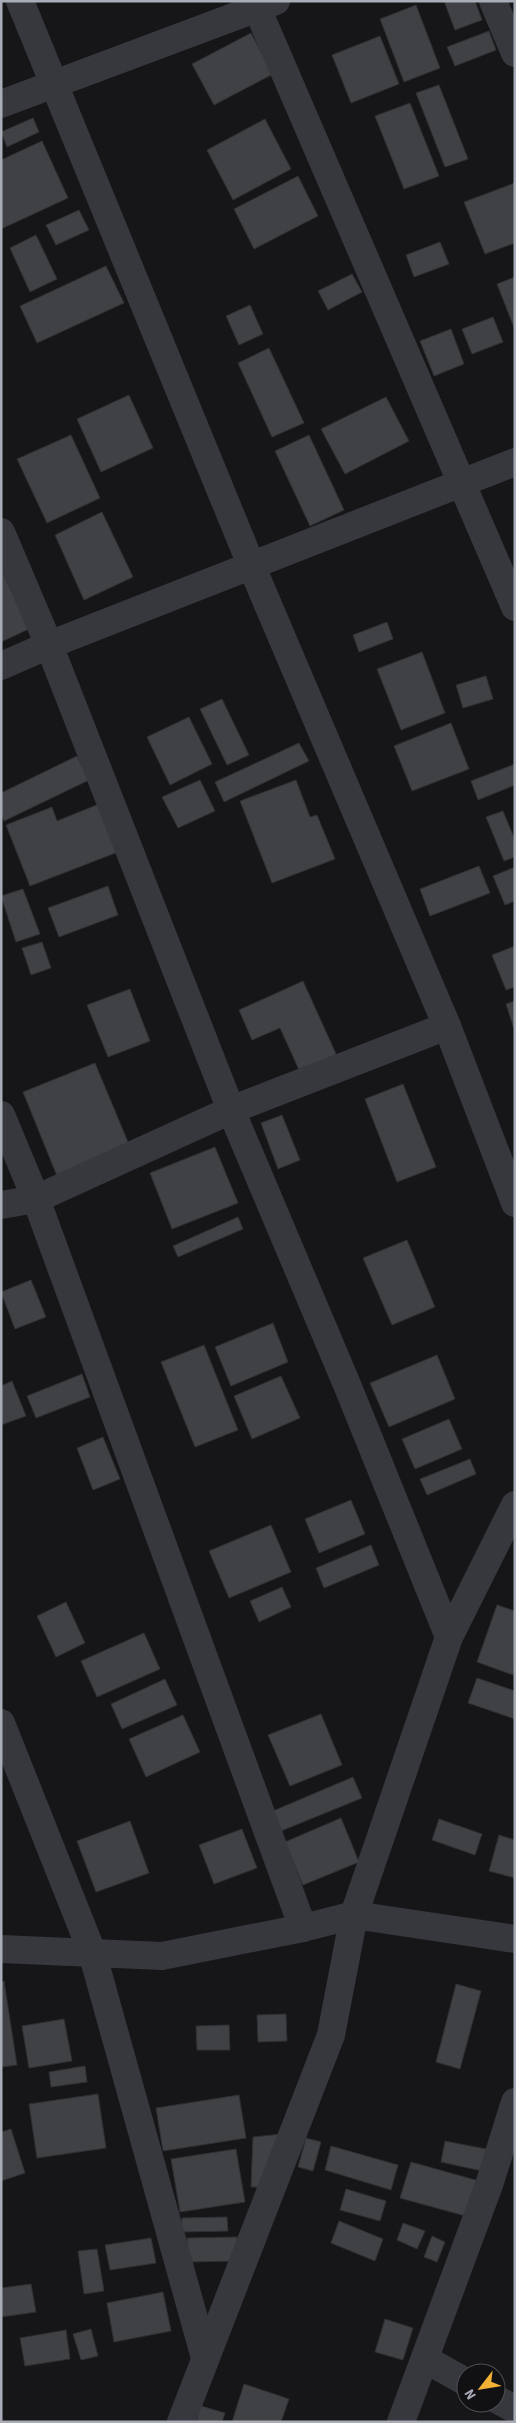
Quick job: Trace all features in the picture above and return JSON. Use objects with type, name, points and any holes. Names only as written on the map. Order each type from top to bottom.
[{"type":"street","points":[[20,1],[252,567],[447,1026],[515,1204]]},
{"type":"street","points":[[493,1],[515,52]]},
{"type":"street","points":[[1,104],[262,4],[460,484],[515,607]]},
{"type":"street","points":[[1,666],[49,645],[252,567],[515,462]]},
{"type":"street","points":[[1,532],[49,645],[231,1110],[348,1387],[449,1637]]},
{"type":"street","points":[[1,1205],[36,1199],[231,1110],[447,1026]]},
{"type":"street","points":[[1,1115],[36,1199],[303,1928]]},
{"type":"street","points":[[181,2422],[331,2035],[354,1915],[449,1637],[515,1505]]},
{"type":"street","points":[[1,1723],[92,1952],[205,2358]]},
{"type":"street","points":[[1,1949],[162,1956],[303,1928],[354,1915],[515,1939]]},
{"type":"street","points":[[401,2422],[489,2185],[515,2102]]},
{"type":"street","points":[[425,2360],[456,2377]]},
{"type":"building","points":[[444,1],[475,1],[482,20],[455,30]]},
{"type":"building","points":[[416,5],[440,68],[404,82],[380,19]]},
{"type":"building","points":[[489,31],[496,50],[455,66],[447,47]]},
{"type":"building","points":[[251,33],[273,74],[214,105],[192,64]]},
{"type":"building","points":[[380,36],[399,84],[351,103],[332,55]]},
{"type":"building","points":[[439,85],[468,159],[445,167],[416,93]]},
{"type":"building","points":[[410,103],[439,176],[404,189],[375,116]]},
{"type":"building","points":[[33,118],[39,132],[7,147],[1,132]]},
{"type":"building","points":[[265,119],[291,169],[233,200],[207,150]]},
{"type":"building","points":[[42,141],[68,198],[1,229],[1,160]]},
{"type":"building","points":[[298,176],[318,216],[254,249],[234,209]]},
{"type":"building","points":[[515,183],[515,243],[485,254],[464,202]]},
{"type":"building","points":[[79,210],[89,230],[56,245],[46,225]]},
{"type":"building","points":[[36,235],[57,279],[30,292],[10,248]]},
{"type":"building","points":[[440,242],[449,264],[414,277],[406,255]]},
{"type":"building","points":[[106,266],[124,303],[37,343],[20,306]]},
{"type":"building","points":[[352,274],[362,292],[328,310],[318,291]]},
{"type":"building","points":[[515,277],[515,330],[497,284]]},
{"type":"building","points":[[250,305],[263,334],[239,345],[226,316]]},
{"type":"building","points":[[493,317],[503,342],[472,354],[462,329]]},
{"type":"building","points":[[451,329],[464,364],[434,376],[420,341]]},
{"type":"building","points":[[269,348],[304,423],[272,437],[238,363]]},
{"type":"building","points":[[129,395],[153,448],[101,472],[77,419]]},
{"type":"building","points":[[386,397],[409,441],[345,474],[321,429]]},
{"type":"building","points":[[71,435],[100,498],[47,523],[17,459]]},
{"type":"building","points":[[309,435],[344,510],[310,526],[275,451]]},
{"type":"building","points":[[102,512],[133,577],[84,600],[55,535]]},
{"type":"building","points":[[1,568],[29,629],[1,642]]},
{"type":"building","points":[[387,622],[393,639],[359,652],[353,635]]},
{"type":"building","points":[[422,652],[445,713],[401,730],[377,669]]},
{"type":"building","points":[[486,676],[493,699],[463,708],[456,685]]},
{"type":"building","points":[[222,699],[249,755],[227,765],[200,709]]},
{"type":"building","points":[[189,717],[212,764],[170,785],[147,737]]},
{"type":"building","points":[[451,723],[469,769],[412,791],[394,746]]},
{"type":"building","points":[[299,743],[309,761],[224,802],[215,782]]},
{"type":"building","points":[[77,756],[89,780],[4,821],[1,815],[1,793]]},
{"type":"building","points":[[515,764],[515,785],[478,800],[471,781]]},
{"type":"building","points":[[200,780],[215,811],[178,828],[162,797]]},
{"type":"building","points":[[296,780],[310,817],[317,815],[335,859],[272,883],[240,801]]},
{"type":"building","points":[[99,804],[118,852],[30,886],[6,825],[52,807],[57,821]]},
{"type":"building","points":[[503,811],[515,840],[515,857],[504,861],[486,817]]},
{"type":"building","points":[[479,866],[490,893],[430,916],[420,889]]},
{"type":"building","points":[[515,867],[515,901],[505,905],[493,876]]},
{"type":"building","points":[[108,886],[118,915],[59,937],[48,908]]},
{"type":"building","points":[[23,889],[40,934],[16,942],[1,896]]},
{"type":"building","points":[[42,942],[51,968],[31,975],[22,948]]},
{"type":"building","points":[[515,946],[515,987],[506,990],[492,955]]},
{"type":"building","points":[[303,981],[337,1056],[300,1072],[280,1028],[252,1040],[239,1010]]},
{"type":"building","points":[[130,989],[150,1041],[108,1057],[87,1005]]},
{"type":"building","points":[[515,1001],[515,1032],[506,1004]]},
{"type":"building","points":[[95,1063],[130,1147],[57,1176],[23,1092]]},
{"type":"building","points":[[403,1084],[436,1167],[397,1182],[365,1099]]},
{"type":"building","points":[[282,1115],[300,1160],[278,1169],[261,1123]]},
{"type":"building","points":[[215,1147],[238,1203],[172,1229],[150,1173]]},
{"type":"building","points":[[238,1217],[243,1229],[178,1257],[173,1246]]},
{"type":"building","points":[[407,1240],[435,1307],[392,1325],[363,1258]]},
{"type":"building","points":[[31,1280],[46,1317],[15,1329],[1,1292]]},
{"type":"building","points":[[273,1323],[288,1362],[231,1386],[215,1347]]},
{"type":"building","points":[[204,1345],[238,1430],[195,1447],[161,1362]]},
{"type":"building","points":[[437,1355],[455,1399],[389,1427],[370,1383]]},
{"type":"building","points":[[82,1374],[90,1397],[36,1418],[27,1396]]},
{"type":"building","points":[[281,1376],[300,1418],[252,1439],[234,1396]]},
{"type":"building","points":[[12,1381],[26,1416],[1,1425],[1,1386]]},
{"type":"building","points":[[449,1419],[462,1449],[415,1469],[402,1439]]},
{"type":"building","points":[[103,1437],[120,1479],[93,1490],[77,1448]]},
{"type":"building","points":[[470,1459],[476,1474],[427,1495],[420,1479]]},
{"type":"building","points":[[351,1500],[365,1534],[319,1553],[305,1519]]},
{"type":"building","points":[[271,1525],[291,1572],[229,1598],[209,1551]]},
{"type":"building","points":[[371,1545],[379,1565],[324,1588],[316,1568]]},
{"type":"building","points":[[282,1587],[291,1607],[259,1622],[250,1601]]},
{"type":"building","points":[[66,1602],[85,1643],[56,1657],[37,1616]]},
{"type":"building","points":[[497,1605],[515,1611],[515,1669],[513,1675],[477,1662]]},
{"type":"building","points":[[144,1633],[160,1669],[97,1697],[81,1661]]},
{"type":"building","points":[[477,1678],[515,1691],[515,1719],[468,1703]]},
{"type":"building","points":[[165,1679],[177,1705],[122,1729],[111,1704]]},
{"type":"building","points":[[321,1714],[342,1765],[290,1786],[268,1735]]},
{"type":"building","points":[[183,1715],[200,1752],[146,1777],[129,1739]]},
{"type":"building","points":[[353,1777],[362,1798],[281,1831],[273,1811]]},
{"type":"building","points":[[341,1818],[359,1862],[303,1885],[285,1842]]},
{"type":"building","points":[[439,1819],[482,1834],[475,1855],[432,1840]]},
{"type":"building","points":[[130,1821],[149,1873],[96,1892],[77,1841]]},
{"type":"building","points":[[242,1829],[257,1868],[214,1884],[199,1845]]},
{"type":"building","points":[[499,1835],[515,1840],[515,1878],[489,1871]]},
{"type":"building","points":[[4,1981],[17,2065],[1,2067],[1,1982]]},
{"type":"building","points":[[456,1984],[481,1991],[460,2069],[436,2062]]},
{"type":"building","points":[[286,2014],[287,2041],[258,2042],[257,2015]]},
{"type":"building","points":[[64,2019],[72,2061],[29,2068],[22,2026]]},
{"type":"building","points":[[229,2025],[230,2050],[197,2050],[196,2026]]},
{"type":"building","points":[[85,2066],[87,2082],[51,2087],[49,2072]]},
{"type":"building","points":[[98,2094],[106,2148],[37,2158],[29,2104]]},
{"type":"building","points":[[239,2095],[246,2138],[163,2151],[156,2108]]},
{"type":"building","points":[[11,2129],[25,2173],[1,2181],[1,2132]]},
{"type":"building","points":[[282,2134],[263,2187],[251,2187],[253,2137]]},
{"type":"building","points":[[306,2138],[321,2142],[313,2171],[298,2167]]},
{"type":"building","points":[[445,2141],[486,2149],[482,2171],[441,2162]]},
{"type":"building","points":[[331,2146],[398,2165],[391,2190],[325,2170]]},
{"type":"building","points":[[236,2149],[245,2202],[180,2212],[171,2159]]},
{"type":"building","points":[[411,2162],[479,2181],[469,2217],[400,2198]]},
{"type":"building","points":[[346,2189],[386,2201],[380,2221],[340,2210]]},
{"type":"building","points":[[227,2217],[228,2231],[181,2232],[182,2218]]},
{"type":"building","points":[[339,2221],[383,2239],[375,2261],[331,2243]]},
{"type":"building","points":[[403,2223],[425,2231],[417,2249],[397,2240]]},
{"type":"building","points":[[432,2236],[445,2242],[437,2262],[424,2257]]},
{"type":"building","points":[[237,2237],[238,2261],[188,2262],[187,2238]]},
{"type":"building","points":[[151,2238],[156,2263],[110,2270],[105,2245]]},
{"type":"building","points":[[97,2249],[104,2291],[84,2294],[78,2251]]},
{"type":"building","points":[[31,2284],[36,2312],[1,2317],[1,2288]]},
{"type":"building","points":[[163,2292],[171,2331],[114,2342],[107,2303]]},
{"type":"building","points":[[385,2319],[413,2328],[403,2360],[375,2352]]},
{"type":"building","points":[[91,2329],[98,2356],[81,2360],[73,2334]]},
{"type":"building","points":[[66,2330],[70,2359],[25,2366],[20,2338]]},
{"type":"building","points":[[244,2384],[289,2399],[281,2422],[232,2422]]},
{"type":"building","points":[[201,2406],[225,2413],[222,2422],[196,2422]]}]
